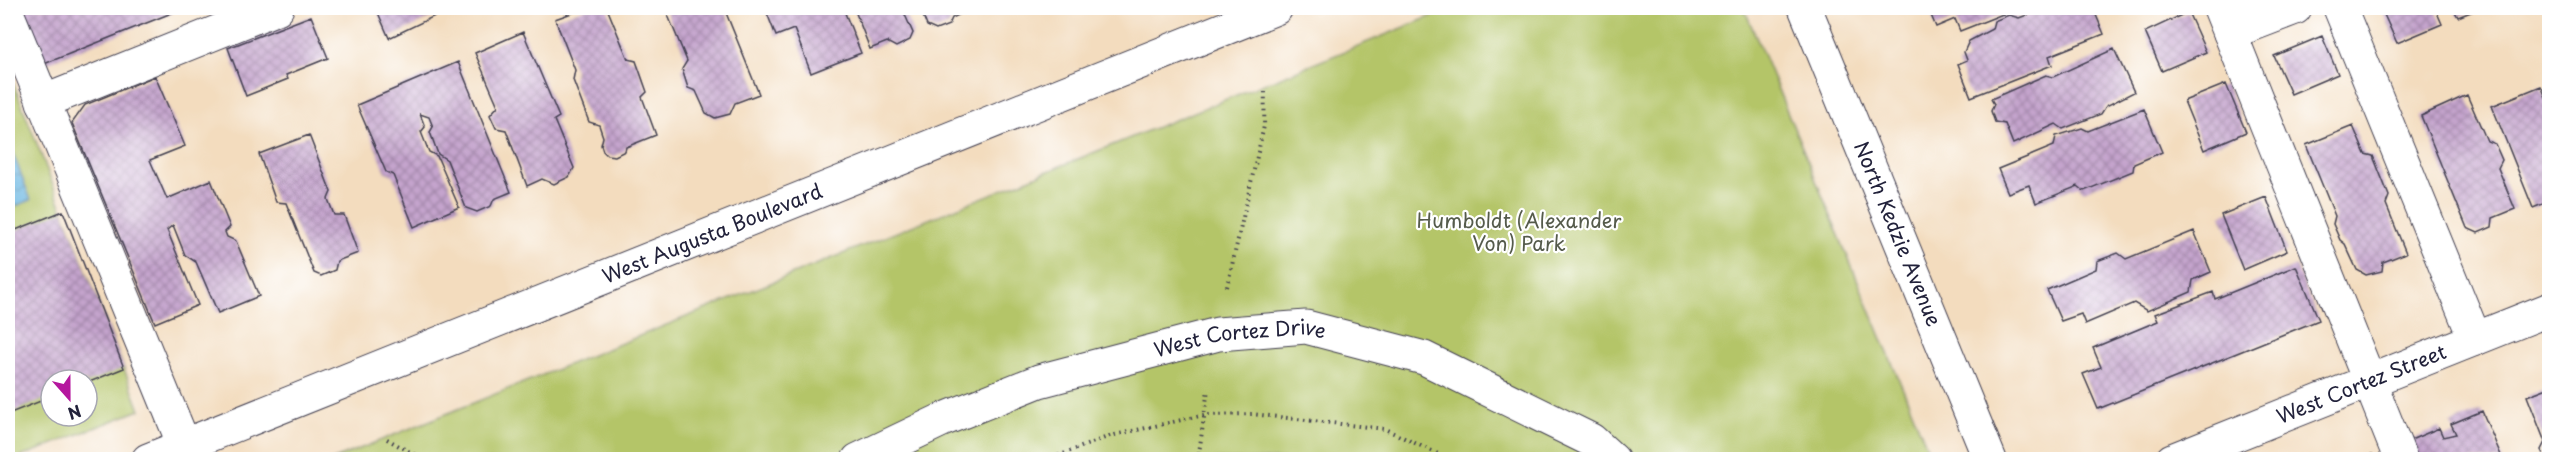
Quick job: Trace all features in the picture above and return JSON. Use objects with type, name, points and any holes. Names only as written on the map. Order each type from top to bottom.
[{"type":"street","points":[[43,102],[277,8]]},
{"type":"street","name":"West Augusta Boulevard","points":[[148,459],[1276,8]]},
{"type":"street","name":"North Kedzie Avenue","points":[[1805,8],[1990,459]]},
{"type":"street","points":[[2295,8],[2225,20],[2401,459]]},
{"type":"street","points":[[2340,8],[2475,339]]},
{"type":"street","points":[[8,15],[184,445]]},
{"type":"street","name":"West Cortez Street","points":[[2172,459],[2550,309]]},
{"type":"street","name":"West Cortez Drive","points":[[858,459],[942,420],[1039,381],[1218,334],[1306,327],[1424,358],[1591,440],[1612,459]]},
{"type":"path","points":[[1227,287],[1264,126],[1265,92]]},
{"type":"path","points":[[1198,459],[1208,389]]},
{"type":"path","points":[[1047,459],[1110,436],[1204,415],[1252,414],[1385,429],[1451,459]]},
{"type":"path","points":[[387,440],[424,459]]},
{"type":"green space","name":"Humboldt (Alexander Von) Park","points":[[1452,8],[1744,8],[1932,459],[332,460]]},
{"type":"green space","points":[[8,69],[140,410],[99,426],[99,368],[39,368],[39,428],[94,428],[13,460],[8,459]]},
{"type":"water","points":[[8,141],[31,200],[8,209]]},
{"type":"building","points":[[21,8],[184,8],[44,64]]},
{"type":"building","points":[[376,8],[436,8],[439,14],[389,38]]},
{"type":"building","points":[[447,8],[473,8],[450,16]]},
{"type":"building","points":[[586,8],[607,8],[628,59],[636,61],[647,92],[642,97],[656,135],[626,147],[625,151],[615,156],[607,155],[603,151],[601,145],[603,137],[599,125],[589,122],[573,80],[575,70],[555,19]]},
{"type":"building","points":[[665,8],[724,8],[759,94],[735,103],[730,114],[715,118],[706,113],[696,91],[688,88],[682,69],[687,61]]},
{"type":"building","points":[[765,8],[843,8],[861,53],[811,73],[794,29],[776,36]]},
{"type":"building","points":[[854,8],[902,8],[913,33],[910,40],[896,47],[887,42],[870,49]]},
{"type":"building","points":[[920,8],[963,8],[965,12],[952,18],[949,25],[936,30],[927,26]]},
{"type":"building","points":[[970,8],[993,8],[981,12]]},
{"type":"building","points":[[1928,8],[2018,8],[1960,31],[1955,19],[1936,27]]},
{"type":"building","points":[[2046,8],[2093,8],[2104,34],[2049,56],[2052,65],[1971,97],[1958,64],[1967,60],[1964,52],[1969,41],[1992,29],[1994,21],[2009,15],[2019,18]]},
{"type":"building","points":[[2381,8],[2435,8],[2442,24],[2397,43]]},
{"type":"building","points":[[2453,8],[2481,8],[2458,17]]},
{"type":"building","points":[[2188,12],[2206,52],[2162,71],[2145,32]]},
{"type":"building","points":[[311,16],[328,58],[286,75],[288,79],[246,96],[228,48]]},
{"type":"building","points":[[523,32],[559,117],[554,120],[574,168],[569,177],[554,184],[542,179],[527,186],[506,130],[496,128],[490,115],[498,106],[475,53]]},
{"type":"building","points":[[2322,36],[2338,74],[2291,94],[2274,56]]},
{"type":"building","points":[[2114,49],[2134,92],[2106,106],[2101,114],[2063,129],[2056,124],[2013,144],[2005,124],[1995,122],[1991,111],[1994,104],[1991,99],[2046,75],[2053,77]]},
{"type":"building","points":[[458,62],[511,192],[494,199],[491,206],[477,212],[466,208],[447,160],[438,154],[430,132],[433,127],[429,117],[420,114],[425,127],[421,132],[429,152],[437,156],[459,207],[414,227],[393,175],[386,172],[357,105]]},
{"type":"building","points":[[155,76],[185,146],[150,160],[167,199],[211,180],[230,227],[225,232],[227,237],[236,241],[259,296],[218,313],[196,262],[185,255],[173,225],[167,230],[198,305],[155,323],[72,123],[85,105]]},
{"type":"building","points":[[2226,84],[2246,132],[2204,150],[2184,101]]},
{"type":"building","points":[[2541,86],[2550,106],[2550,201],[2533,208],[2492,106]]},
{"type":"building","points":[[2467,95],[2487,141],[2495,144],[2502,160],[2498,168],[2515,209],[2493,218],[2492,227],[2478,233],[2467,228],[2421,116]]},
{"type":"building","points":[[2144,109],[2162,152],[2134,164],[2133,171],[2084,191],[2078,186],[2036,203],[2029,185],[2008,193],[1998,169],[2054,146],[2056,136],[2082,128],[2088,131]]},
{"type":"building","points":[[2353,126],[2365,154],[2373,156],[2389,196],[2386,204],[2406,253],[2383,262],[2382,271],[2366,275],[2357,270],[2345,244],[2340,240],[2333,224],[2335,216],[2306,145]]},
{"type":"building","points":[[309,135],[331,192],[328,199],[334,215],[344,215],[358,253],[337,261],[335,270],[321,276],[314,273],[286,203],[276,202],[259,154]]},
{"type":"building","points":[[2266,197],[2287,251],[2243,270],[2221,215]]},
{"type":"building","points":[[63,211],[124,368],[99,378],[99,368],[39,368],[39,402],[8,414],[8,233]]},
{"type":"building","points":[[2194,231],[2211,272],[2193,280],[2191,292],[2147,311],[2134,303],[2085,324],[2081,314],[2061,321],[2047,290],[2096,269],[2097,261],[2118,253],[2126,259]]},
{"type":"building","points":[[2296,266],[2319,320],[2098,409],[2083,374],[2101,367],[2093,348],[2158,321],[2155,314],[2213,292],[2215,299]]},
{"type":"building","points":[[2550,387],[2550,460],[2546,460],[2541,450],[2545,442],[2527,396]]},
{"type":"building","points":[[2482,411],[2503,460],[2413,460],[2406,442],[2439,428],[2443,437],[2456,434],[2451,424]]},
{"type":"building","points":[[2372,454],[2374,460],[2358,460],[2358,459]]}]
